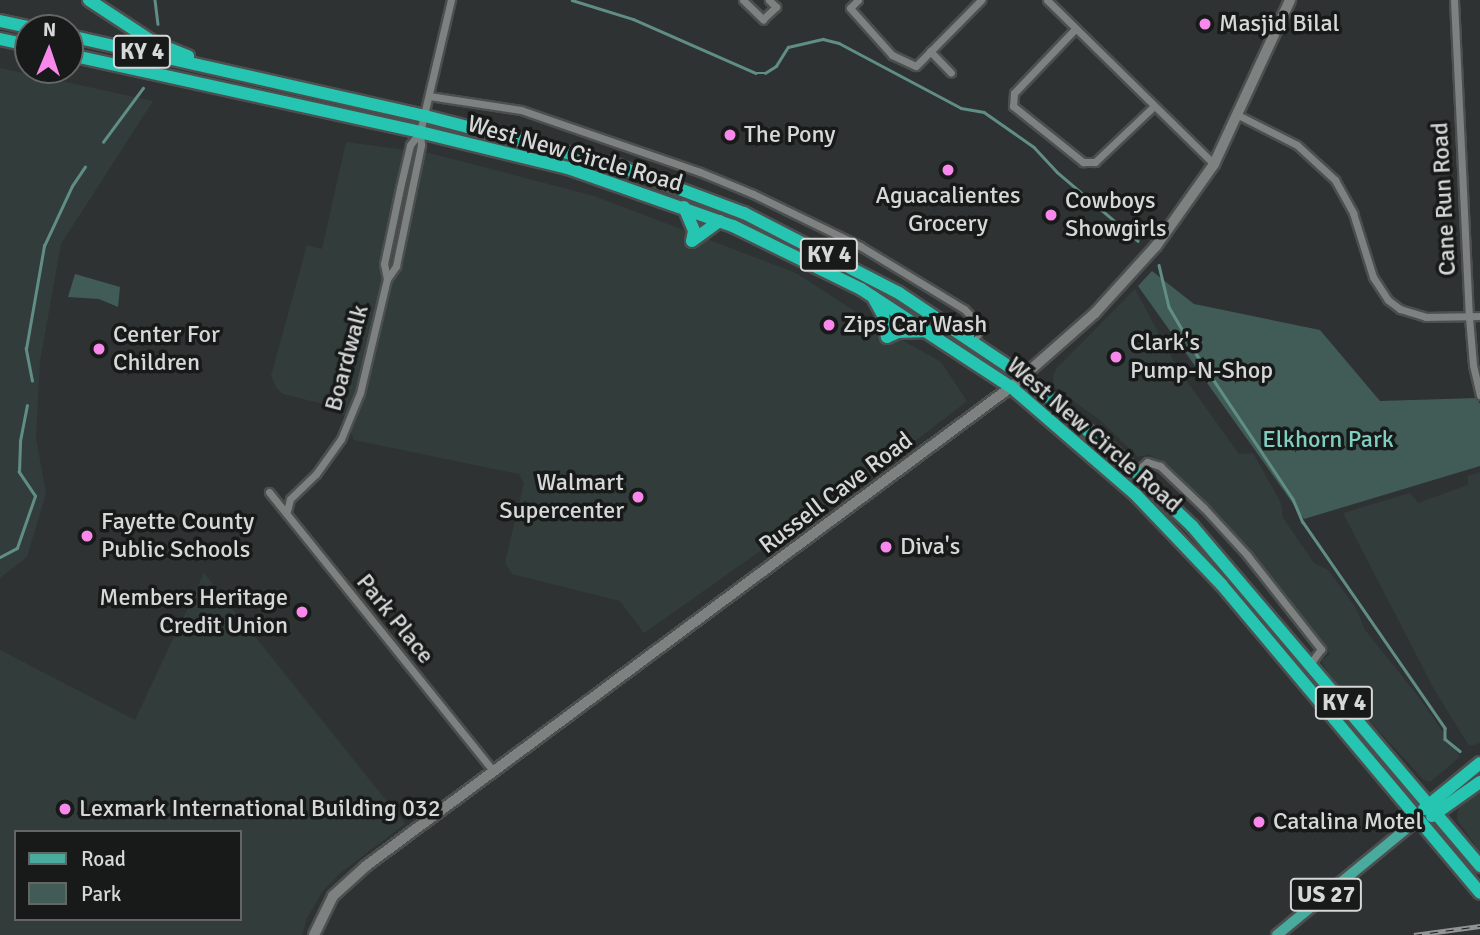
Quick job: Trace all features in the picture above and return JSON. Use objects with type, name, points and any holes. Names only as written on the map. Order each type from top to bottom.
[{"type":"highway","points":[[89,0],[153,42],[214,67]]},
{"type":"highway","name":"West New Circle Road","points":[[84,39],[425,116],[618,166],[744,213],[874,279],[1023,376],[1136,472],[1192,526],[1480,866]]},
{"type":"highway","name":"West New Circle Road","points":[[84,58],[420,132],[568,168],[720,221],[873,297],[1011,387],[1105,467],[1167,526],[1221,584],[1480,893]]},
{"type":"highway","points":[[684,207],[694,231],[692,241],[720,221]]},
{"type":"highway","points":[[873,297],[883,315],[887,337],[898,332],[928,331]]},
{"type":"highway","name":"US 27","points":[[1418,819],[1428,803],[1480,763]]},
{"type":"highway","name":"US 27","points":[[1418,819],[1438,814],[1480,782]]},
{"type":"main road","name":"US 27","points":[[1277,935],[1418,819]]},
{"type":"street","name":"Boardwalk","points":[[287,511],[290,499],[325,463],[349,424],[364,380],[387,279],[396,266],[421,145],[420,132],[451,0]]},
{"type":"street","points":[[743,0],[763,19],[776,7],[769,0]]},
{"type":"street","points":[[858,0],[850,8],[892,55],[916,66],[981,0]]},
{"type":"street","points":[[1047,0],[1214,164]]},
{"type":"street","name":"Russell Cave Road","points":[[314,935],[324,910],[343,886],[493,771],[1011,387],[1095,313],[1127,280],[1186,206],[1214,164],[1290,0]]},
{"type":"street","name":"Cane Run Road","points":[[1454,0],[1469,317],[1473,365],[1480,395]]},
{"type":"street","points":[[1076,29],[1014,93],[1013,106],[1083,162],[1096,162],[1154,106]]},
{"type":"street","points":[[930,51],[951,73]]},
{"type":"street","points":[[429,96],[521,110],[700,172],[753,194],[860,246],[964,309],[977,322],[977,335],[972,341]]},
{"type":"street","points":[[1238,116],[1297,145],[1335,180],[1353,213],[1373,277],[1388,300],[1413,314],[1480,316]]},
{"type":"street","points":[[1136,472],[1147,463],[1153,463],[1205,508],[1274,586],[1321,649],[1310,664]]},
{"type":"street","name":"Park Place","points":[[269,492],[287,511],[290,519],[493,771]]},
{"type":"shaded area","points":[[0,68],[14,71],[14,84],[74,84],[153,101],[61,244],[40,361],[36,438],[46,493],[27,557],[0,578]]},
{"type":"shaded area","points":[[346,142],[429,153],[594,196],[796,273],[879,327],[941,362],[967,401],[906,448],[644,633],[620,601],[512,574],[505,563],[524,483],[519,474],[354,440],[340,408],[283,394],[277,389],[271,376],[307,245],[322,249]]},
{"type":"shaded area","points":[[1135,289],[1176,366],[1239,454],[1253,453],[1281,503],[1283,518],[1314,563],[1328,570],[1356,608],[1365,630],[1418,696],[1460,757],[1430,782],[1424,780],[1341,690],[1321,661],[1330,654],[1287,595],[1149,454],[1138,457],[1101,421],[1054,387],[1053,376],[1057,368]]},
{"type":"shaded area","points":[[1480,472],[1480,743],[1469,746],[1434,689],[1343,513],[1410,493],[1418,503],[1468,485],[1468,476]]},
{"type":"shaded area","points":[[204,573],[405,824],[339,874],[322,892],[307,918],[302,935],[0,935],[0,650],[135,720]]},
{"type":"shaded area","points":[[1480,786],[1480,852],[1457,820],[1458,809]]},
{"type":"green space","name":"Elkhorn Park","points":[[1152,271],[1194,304],[1320,330],[1380,401],[1477,398],[1480,404],[1480,466],[1304,519],[1138,286]]},
{"type":"green space","points":[[75,274],[120,287],[118,307],[99,299],[68,297]]},
{"type":"waterway","points":[[155,0],[158,24]]},
{"type":"waterway","points":[[572,0],[633,19],[756,73],[765,73],[776,66],[788,47],[823,39],[839,43],[961,108],[984,112],[1034,147],[1057,172],[1138,241]]},
{"type":"waterway","points":[[103,142],[143,88]]},
{"type":"waterway","points":[[32,381],[26,349],[44,246],[72,186],[85,167]]},
{"type":"waterway","points":[[1159,265],[1169,307],[1197,355],[1293,499],[1303,522],[1445,728],[1445,739],[1460,751]]},
{"type":"waterway","points":[[0,557],[17,548],[35,496],[19,472],[20,441],[27,406]]},
{"type":"railway","points":[[1414,935],[1480,926]]},
{"type":"place","name":"Masjid Bilal","points":[[1205,24]]},
{"type":"place","name":"The Pony","points":[[730,135]]},
{"type":"place","name":"Aguacalientes Grocery","points":[[948,170]]},
{"type":"place","name":"Cowboys Showgirls","points":[[1051,215]]},
{"type":"place","name":"Zips Car Wash","points":[[829,325]]},
{"type":"place","name":"Center For Children","points":[[99,349]]},
{"type":"place","name":"Clark's Pump-N-Shop","points":[[1116,357]]},
{"type":"place","name":"Walmart Supercenter","points":[[638,497]]},
{"type":"place","name":"Fayette County Public Schools","points":[[87,536]]},
{"type":"place","name":"Diva's","points":[[886,547]]},
{"type":"place","name":"Members Heritage Credit Union","points":[[302,612]]},
{"type":"place","name":"Lexmark International Building 032","points":[[65,809]]},
{"type":"place","name":"Catalina Motel","points":[[1259,822]]}]
